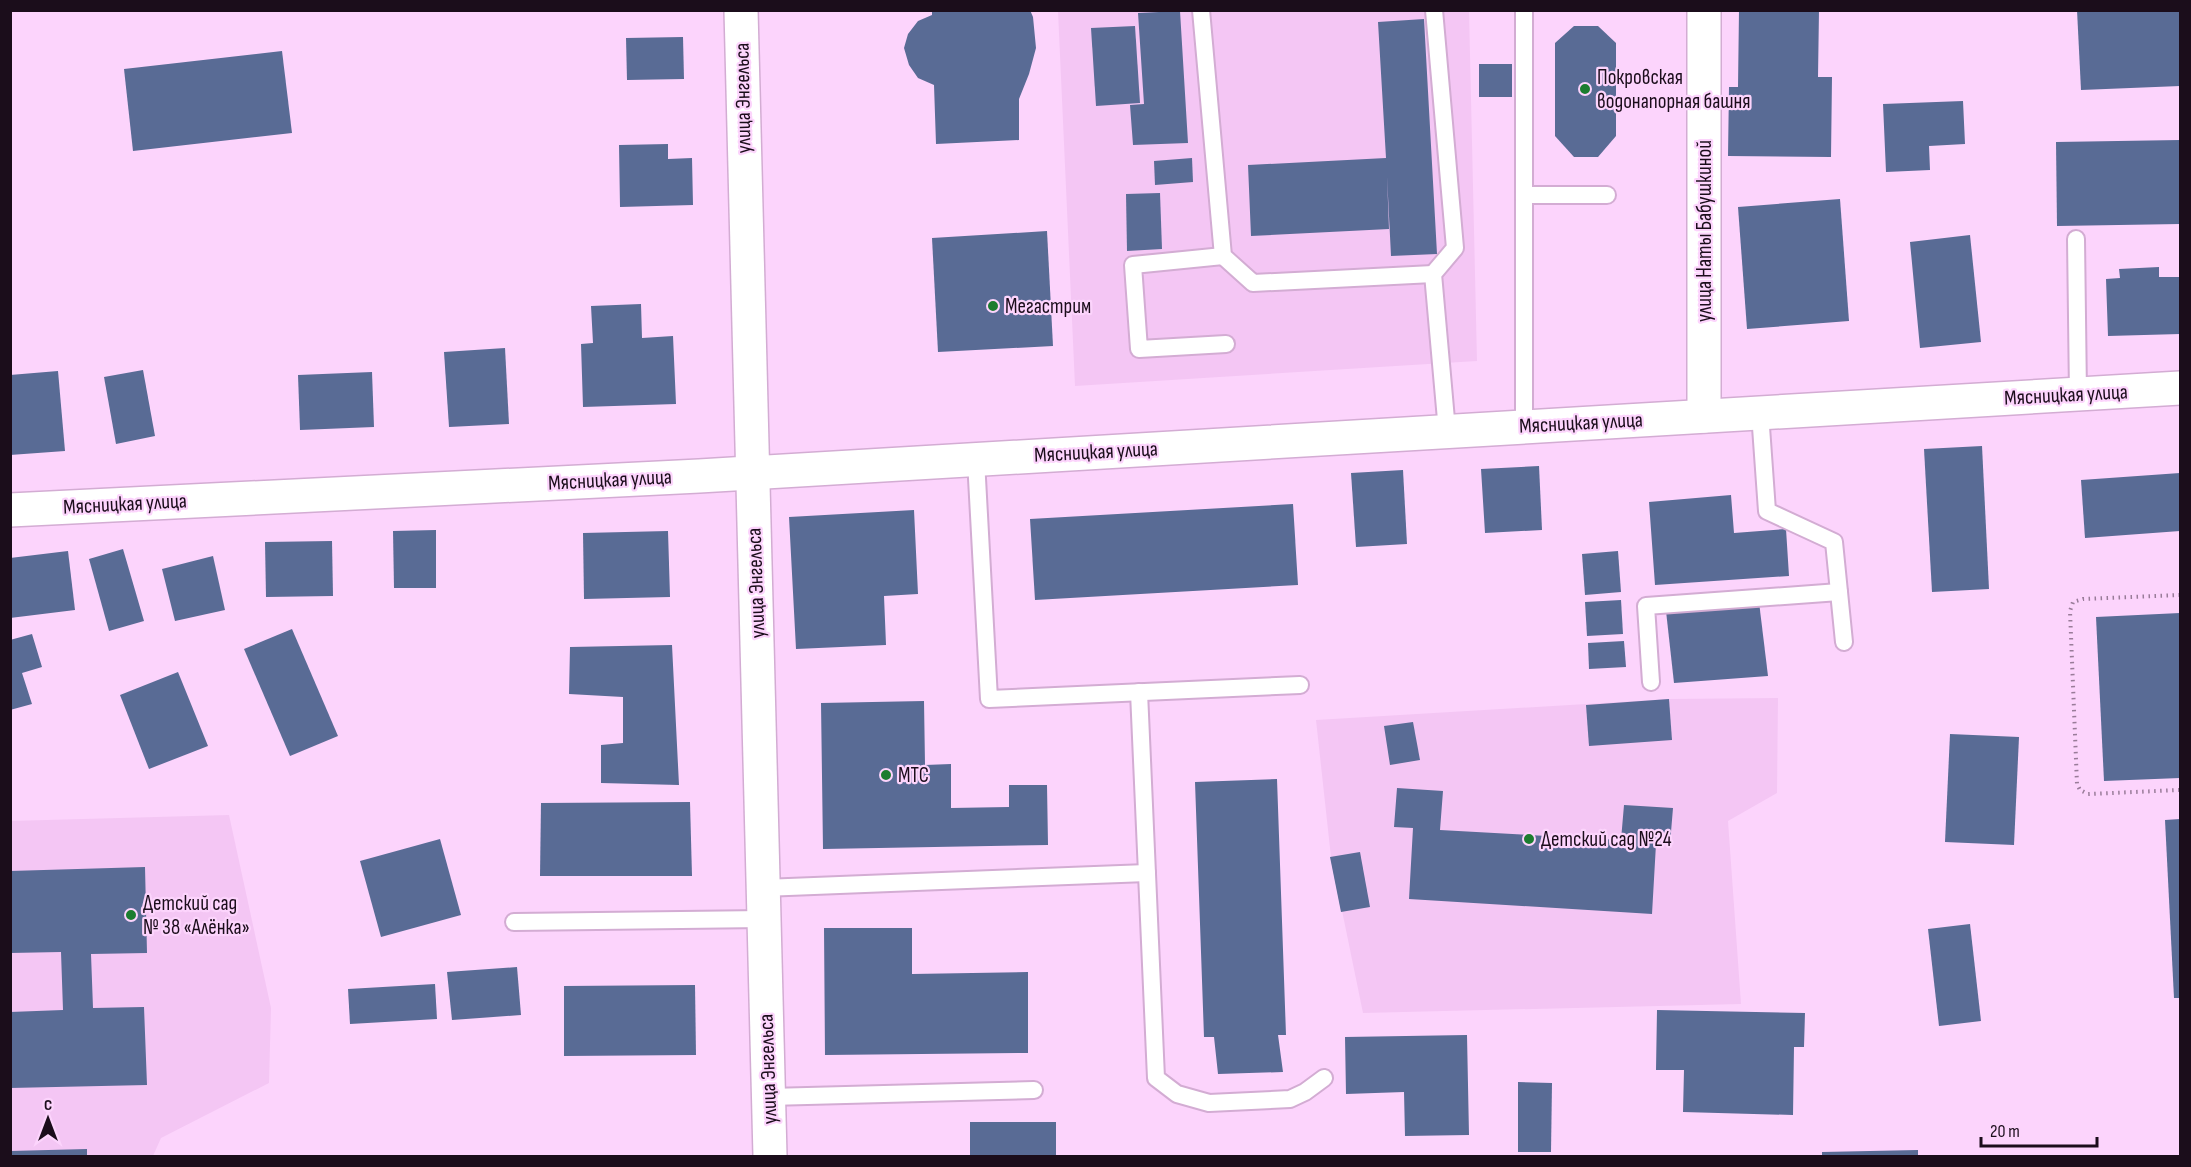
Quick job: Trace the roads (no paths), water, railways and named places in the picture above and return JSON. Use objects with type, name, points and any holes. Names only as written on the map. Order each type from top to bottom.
[{"type":"street","name":"улица Энгельса","points":[[741,10],[770,1156]]},
{"type":"street","name":"улица Наты Бабушкиной","points":[[1704,10],[1704,416]]},
{"type":"street","name":"Мясницкая улица","points":[[10,510],[976,460],[2181,388]]},
{"type":"lane","points":[[1201,10],[1223,256],[1253,283],[1433,274]]},
{"type":"lane","points":[[1434,10],[1455,248],[1433,274],[1447,431]]},
{"type":"lane","points":[[1524,10],[1524,427]]},
{"type":"lane","points":[[1524,195],[1607,195]]},
{"type":"lane","points":[[2076,239],[2078,394]]},
{"type":"lane","points":[[1223,256],[1133,265],[1139,349],[1226,344]]},
{"type":"lane","points":[[1760,413],[1767,511],[1834,542],[1844,642]]},
{"type":"lane","points":[[976,460],[989,699],[1300,685]]},
{"type":"lane","points":[[1651,682],[1646,606],[1839,592]]},
{"type":"lane","points":[[1139,692],[1156,1078],[1177,1094],[1209,1103],[1290,1099],[1305,1092],[1324,1078]]},
{"type":"lane","points":[[514,922],[1147,873]]},
{"type":"lane","points":[[769,1097],[1034,1090]]},
{"type":"place","name":"Покровская водонапорная башня","points":[[1585,89]]},
{"type":"place","name":"Мегастрим","points":[[993,306]]},
{"type":"place","name":"МТС","points":[[886,775]]},
{"type":"place","name":"Детский сад №24","points":[[1529,839]]},
{"type":"place","name":"Детский сад № 38 «Алёнка»","points":[[131,915]]}]
